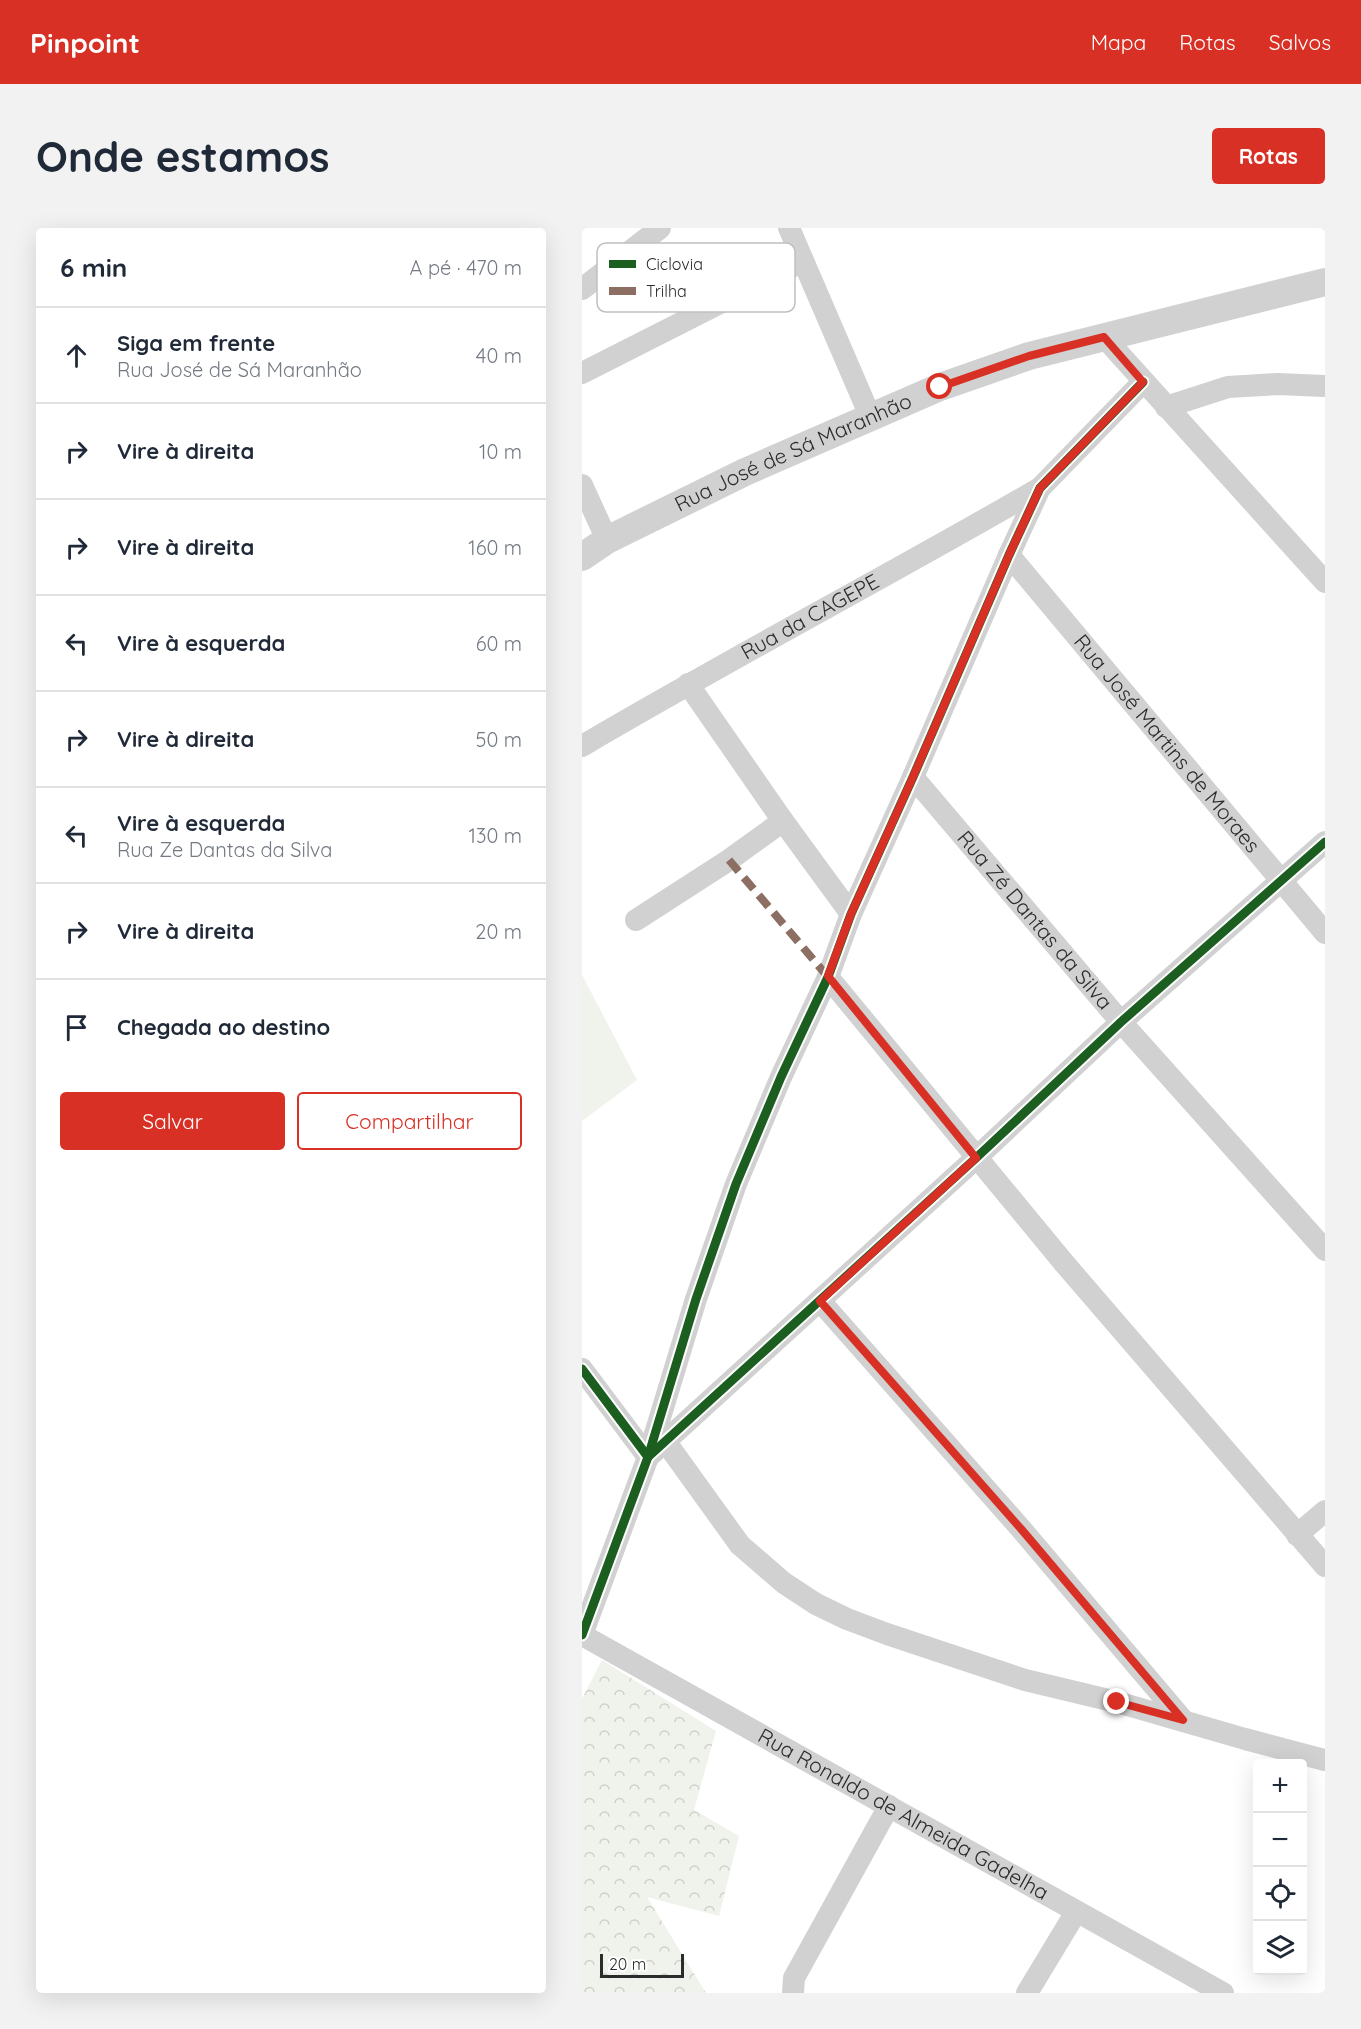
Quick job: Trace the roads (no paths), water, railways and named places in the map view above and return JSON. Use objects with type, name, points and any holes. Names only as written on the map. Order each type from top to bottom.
[{"type":"street","points":[[641,243],[660,228]]},
{"type":"street","points":[[789,228],[870,416]]},
{"type":"street","points":[[795,265],[803,261]]},
{"type":"street","points":[[582,289],[597,277]]},
{"type":"street","name":"Rua José de Sá Maranhão","points":[[582,557],[596,532],[745,472],[940,387],[1029,356],[1325,282]]},
{"type":"street","points":[[582,373],[702,312]]},
{"type":"street","points":[[1104,337],[1325,582]]},
{"type":"street","points":[[582,1635],[648,1457],[696,1299],[736,1184],[781,1077],[828,976],[851,914],[1009,555],[1040,488],[1143,382]]},
{"type":"street","points":[[1166,407],[1228,387],[1278,384],[1325,386]]},
{"type":"street","points":[[582,485],[596,532]]},
{"type":"street","name":"Rua da CAGEPE","points":[[582,746],[688,684],[946,543],[1040,488]]},
{"type":"street","name":"Rua José Martins de Moraes","points":[[1009,555],[1325,933]]},
{"type":"street","points":[[688,684],[851,914]]},
{"type":"street","name":"Rua Zé Dantas da Silva","points":[[913,777],[1121,1022],[1325,1250]]},
{"type":"street","points":[[636,920],[729,860],[783,821]]},
{"type":"street","points":[[648,1457],[976,1158],[1121,1022],[1325,842]]},
{"type":"street","points":[[828,976],[1064,1263],[1325,1566]]},
{"type":"street","points":[[820,1301],[1022,1530],[1183,1720]]},
{"type":"street","points":[[584,1376],[648,1457]]},
{"type":"street","points":[[664,1441],[740,1545],[784,1583],[816,1604],[847,1619],[1025,1680],[1183,1720],[1245,1740],[1325,1760]]},
{"type":"street","points":[[1297,1535],[1325,1511]]},
{"type":"street","name":"Rua Ronaldo de Almeida Gadelha","points":[[582,1635],[1223,1993]]},
{"type":"street","points":[[793,1993],[794,1977],[889,1806]]},
{"type":"street","points":[[1027,1993],[1076,1912]]}]
